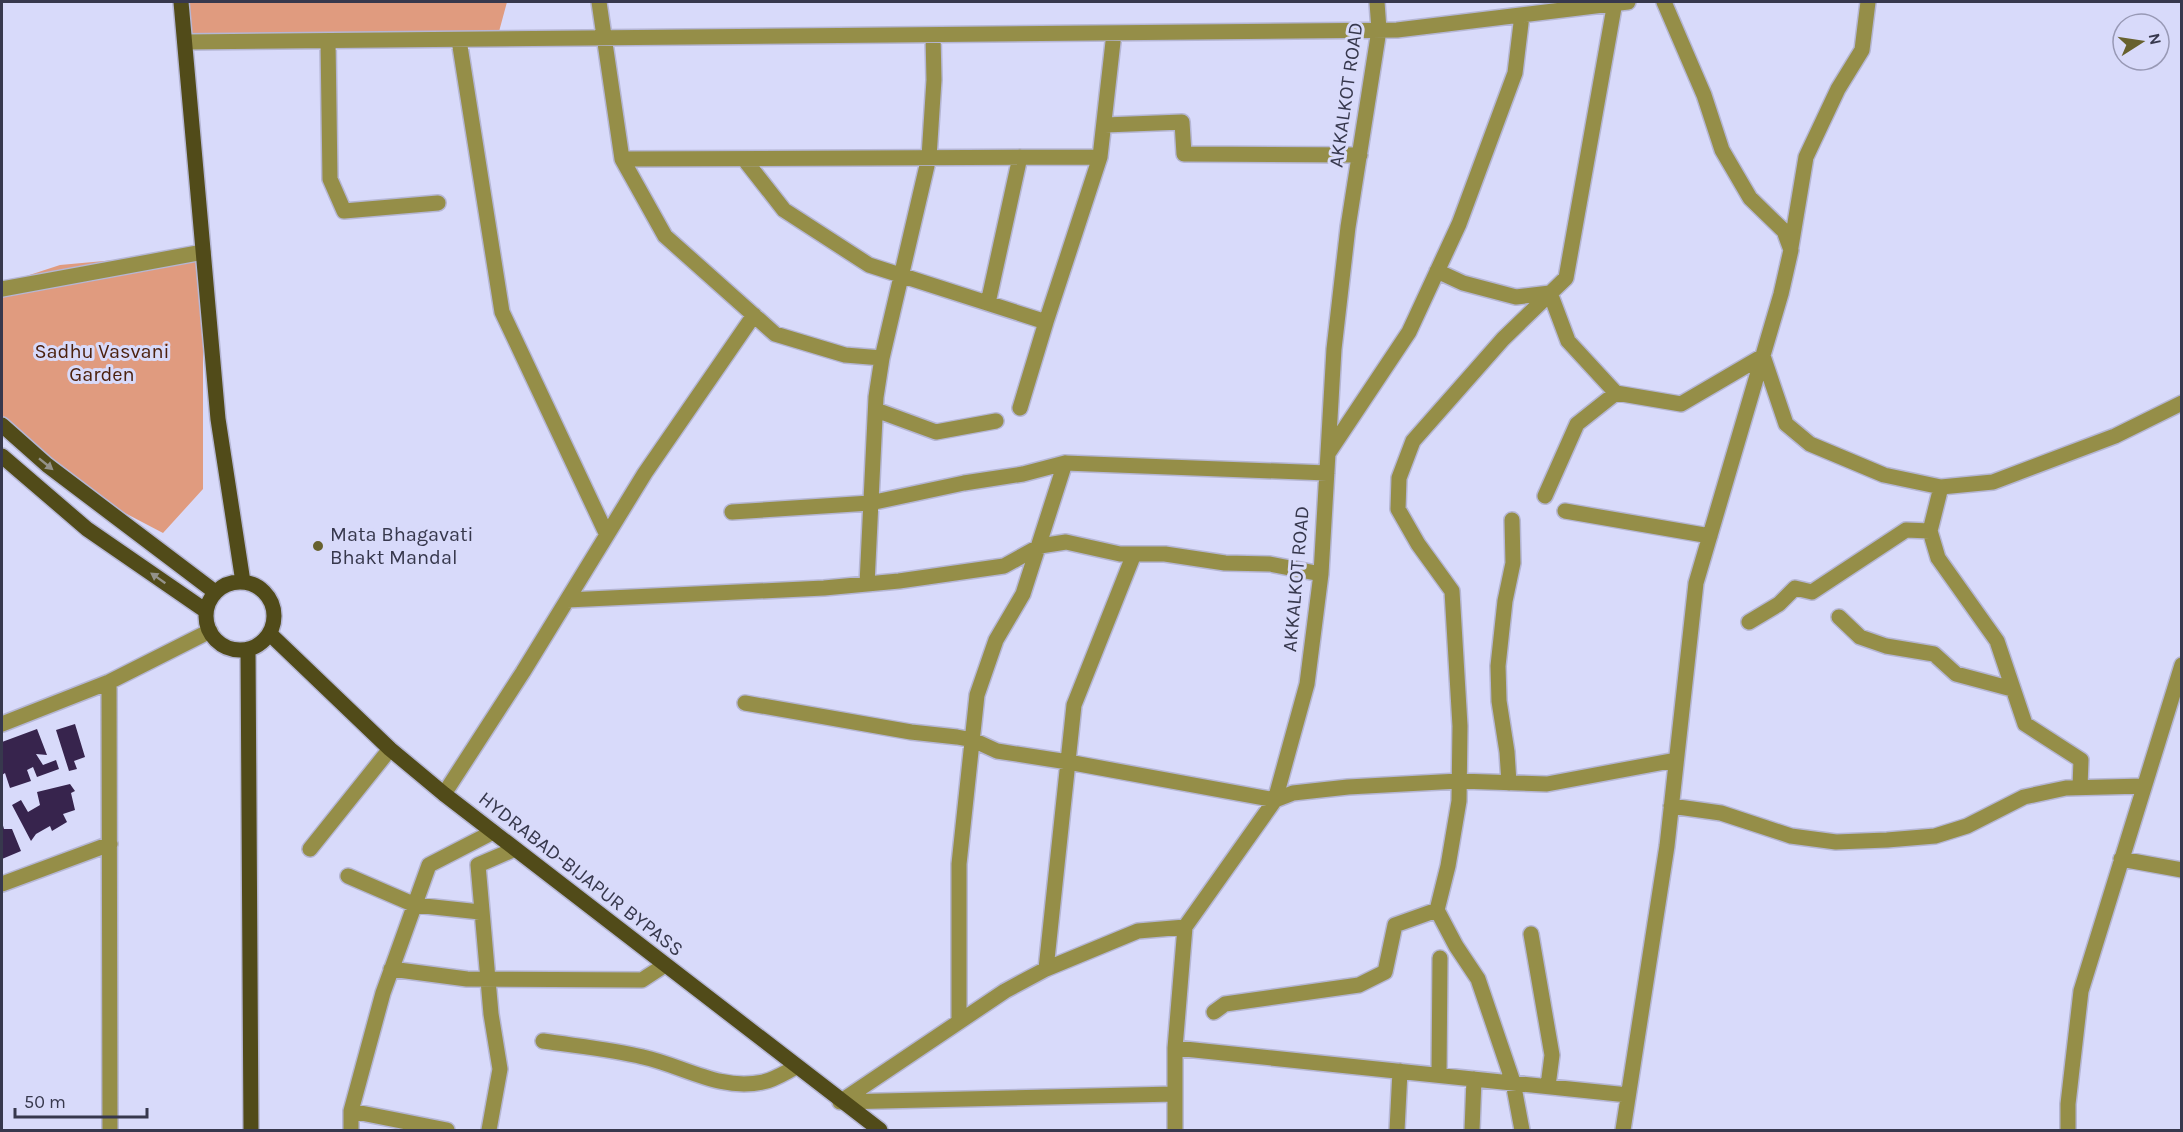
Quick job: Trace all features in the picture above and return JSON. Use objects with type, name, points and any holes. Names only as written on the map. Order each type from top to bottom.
[{"type":"main road","points":[[181,2],[218,419],[243,582]]},
{"type":"main road","points":[[2,425],[47,465],[215,592]]},
{"type":"main road","points":[[2,456],[87,529],[206,611]]},
{"type":"main road","points":[[233,582],[254,585],[271,600],[274,624],[270,634],[257,647],[248,650],[226,648],[210,631],[206,611],[215,592],[233,582]]},
{"type":"main road","name":"HYDRABAD-BIJAPUR BYPASS","points":[[270,634],[390,749],[444,794],[880,1131]]},
{"type":"main road","points":[[248,650],[252,1131]]},
{"type":"street","points":[[599,2],[622,159],[665,236],[775,334],[844,355],[882,358]]},
{"type":"street","name":"AKKALKOT ROAD","points":[[1185,927],[1275,800],[1307,684],[1321,574],[1334,349],[1348,227],[1379,30],[1377,2]]},
{"type":"street","points":[[185,42],[1379,30],[1619,2],[1566,278],[1503,339],[1413,441],[1399,478],[1398,509],[1418,544],[1452,591],[1460,726],[1459,781],[1448,866],[1437,910],[1456,946],[1478,979],[1514,1082],[1522,1131]]},
{"type":"street","points":[[1664,2],[1704,95],[1722,150],[1750,198],[1784,231],[1791,250]]},
{"type":"street","points":[[1623,1131],[1667,846],[1696,583],[1763,356],[1791,250],[1806,157],[1838,89],[1862,50],[1868,2]]},
{"type":"street","points":[[1328,453],[1408,332],[1437,271],[1493,139],[1515,73],[1522,15]]},
{"type":"street","points":[[1020,408],[1100,157],[1114,33]]},
{"type":"street","points":[[867,584],[876,410],[882,358],[929,157],[934,80],[933,35]]},
{"type":"street","points":[[459,40],[502,312],[607,535]]},
{"type":"street","points":[[328,41],[330,180],[344,212],[438,203]]},
{"type":"street","points":[[1105,125],[1182,122],[1184,154],[1360,155]]},
{"type":"street","points":[[988,303],[1020,157]]},
{"type":"street","points":[[622,159],[1100,157]]},
{"type":"street","points":[[744,159],[784,210],[869,265],[1046,321]]},
{"type":"street","points":[[2,289],[203,252]]},
{"type":"street","points":[[1437,271],[1463,283],[1516,297],[1550,293]]},
{"type":"street","points":[[1550,293],[1568,341],[1616,393],[1681,404],[1763,356]]},
{"type":"street","points":[[444,794],[645,473],[754,315]]},
{"type":"street","points":[[1763,356],[1786,424],[1810,444],[1884,475],[1941,487],[1993,482],[2115,436],[2181,403]]},
{"type":"street","points":[[1545,496],[1577,424],[1616,393]]},
{"type":"street","points":[[876,410],[936,432],[996,421]]},
{"type":"street","points":[[959,1021],[959,864],[977,695],[996,640],[1023,594],[1065,463]]},
{"type":"street","points":[[732,512],[870,503],[964,483],[1023,474],[1065,463],[1326,473]]},
{"type":"street","points":[[1941,487],[1930,531],[1938,558],[1997,640],[2025,724],[2080,760],[2080,787]]},
{"type":"street","points":[[1565,511],[1710,536]]},
{"type":"street","points":[[1509,783],[1499,701],[1498,666],[1505,601],[1513,563],[1512,520]]},
{"type":"street","points":[[1749,622],[1779,604],[1795,588],[1812,592],[1906,530],[1930,531]]},
{"type":"street","points":[[567,600],[867,584],[1004,566],[1040,546],[1066,542],[1120,554],[1165,554],[1225,563],[1270,564],[1321,574]]},
{"type":"street","points":[[1046,969],[1074,705],[1134,554]]},
{"type":"street","points":[[1839,617],[1860,637],[1886,646],[1934,654],[1956,674],[2012,689]]},
{"type":"street","points":[[2,724],[109,682],[210,631]]},
{"type":"street","points":[[2068,1131],[2068,1104],[2081,991],[2181,665]]},
{"type":"street","points":[[109,682],[111,1131]]},
{"type":"street","points":[[745,703],[973,740],[997,752],[1068,762],[1275,800],[1293,793],[1459,781],[1547,783],[1676,760]]},
{"type":"street","points":[[310,849],[390,749]]},
{"type":"street","points":[[1671,806],[1721,813],[1791,836],[1836,842],[1887,840],[1935,836],[1967,826],[2024,797],[2080,787],[2144,786]]},
{"type":"street","points":[[351,1131],[351,1111],[391,969],[429,865],[493,832]]},
{"type":"street","points":[[2,884],[110,844]]},
{"type":"street","points":[[489,1131],[500,1069],[487,979],[478,865],[514,849]]},
{"type":"street","points":[[2121,859],[2181,870]]},
{"type":"street","points":[[348,876],[415,905],[480,912]]},
{"type":"street","points":[[1214,1012],[1225,1004],[1359,985],[1385,972],[1395,925],[1437,910]]},
{"type":"street","points":[[840,1102],[959,1021],[1046,969],[1138,931],[1185,927],[1175,1048],[1175,1131]]},
{"type":"street","points":[[1531,934],[1551,1055],[1548,1086]]},
{"type":"street","points":[[1439,1075],[1440,958]]},
{"type":"street","points":[[391,969],[487,979],[642,980],[665,965]]},
{"type":"street","points":[[543,1041],[631,1054],[668,1063],[695,1076],[736,1085],[765,1082],[796,1067]]},
{"type":"street","points":[[1175,1048],[1628,1095]]},
{"type":"street","points":[[1397,1131],[1400,1071]]},
{"type":"street","points":[[1472,1131],[1474,1079]]},
{"type":"street","points":[[840,1102],[1174,1094]]},
{"type":"street","points":[[351,1111],[447,1131]]},
{"type":"green space","points":[[181,2],[507,2],[497,39],[185,42]]},
{"type":"green space","name":"Sadhu Vasvani Garden","points":[[203,252],[203,489],[163,533],[102,501],[2,419],[2,284],[60,265]]},
{"type":"building","points":[[75,724],[85,757],[74,761],[77,769],[69,771],[56,730]]},
{"type":"building","points":[[37,729],[47,755],[36,754],[43,765],[56,760],[59,769],[37,777],[33,767],[27,770],[31,781],[10,788],[5,773],[2,775],[2,742]]},
{"type":"building","points":[[70,784],[75,791],[71,793],[75,810],[63,814],[67,822],[52,831],[50,826],[36,834],[31,841],[12,805],[21,800],[28,812],[40,805],[37,792]]},
{"type":"building","points":[[2,822],[4,829],[12,829],[21,851],[2,859]]},
{"type":"place","name":"Mata Bhagavati Bhakt Mandal","points":[[318,546]]}]
